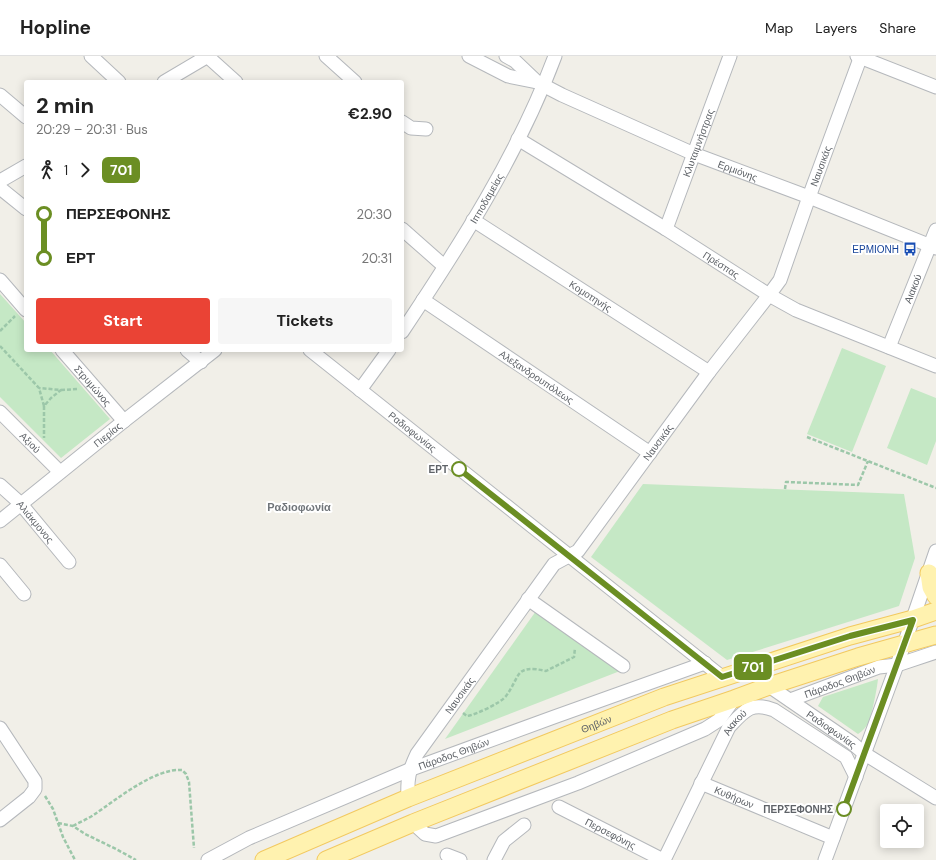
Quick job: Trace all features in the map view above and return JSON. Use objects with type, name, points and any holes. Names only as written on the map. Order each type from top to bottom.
[{"type":"main road","points":[[929,573],[931,587],[936,596]]},
{"type":"main road","name":"Θηβών","points":[[264,860],[408,798],[657,699],[850,636],[913,620],[936,611]]},
{"type":"main road","points":[[326,860],[413,823],[672,720],[858,657],[936,635]]},
{"type":"street","points":[[90,56],[117,80]]},
{"type":"street","points":[[167,80],[207,56],[234,80]]},
{"type":"street","points":[[326,56],[353,80]]},
{"type":"street","points":[[469,56],[508,76],[540,83]]},
{"type":"street","points":[[506,56],[515,60],[540,83]]},
{"type":"street","name":"Ιπποδαμείας","points":[[404,329],[473,220],[502,170],[518,139],[540,83],[555,56]]},
{"type":"street","name":"Κλυταιμνήστρας","points":[[666,229],[730,56]]},
{"type":"street","points":[[859,56],[936,87]]},
{"type":"street","name":"Ναυσικάς","points":[[408,798],[409,770],[417,754],[542,579],[554,564],[578,551],[708,372],[770,295],[780,280],[859,56]]},
{"type":"street","name":"Ερμιόνης","points":[[540,83],[576,102],[694,154],[933,247]]},
{"type":"street","points":[[0,95],[24,115]]},
{"type":"street","points":[[404,123],[411,128],[426,129]]},
{"type":"street","name":"Πρέσπας","points":[[518,139],[796,310],[936,366]]},
{"type":"street","points":[[0,181],[24,167]]},
{"type":"street","points":[[0,188],[24,207]]},
{"type":"street","name":"Κομοτηνής","points":[[473,220],[708,372]]},
{"type":"street","name":"Αιακού","points":[[889,347],[933,247],[936,230]]},
{"type":"street","points":[[404,231],[444,266]]},
{"type":"street","points":[[0,280],[24,307]]},
{"type":"street","name":"Αλεξανδρουπόλεως","points":[[423,300],[650,453]]},
{"type":"street","name":"Στρυμώνος","points":[[64,352],[124,421]]},
{"type":"street","points":[[189,352],[201,362]]},
{"type":"street","name":"Πιερίας","points":[[0,521],[20,503],[213,352]]},
{"type":"street","name":"Ραδιοφωνίας","points":[[312,352],[722,677]]},
{"type":"street","points":[[360,390],[388,352]]},
{"type":"street","name":"Αξιού","points":[[0,412],[60,472]]},
{"type":"street","name":"Αλιάκμονος","points":[[0,485],[20,503],[69,562]]},
{"type":"street","points":[[824,860],[905,644],[936,552]]},
{"type":"street","points":[[0,566],[24,594]]},
{"type":"street","points":[[528,599],[623,666]]},
{"type":"street","name":"Πάροδος Θηβών","points":[[790,700],[879,667],[897,665],[936,652]]},
{"type":"street","name":"Πάροδος Θηβών","points":[[208,860],[249,838],[409,770],[705,663]]},
{"type":"street","name":"Ραδιοφωνίας","points":[[769,686],[852,743],[865,754],[936,798]]},
{"type":"street","points":[[413,823],[425,834],[436,836],[578,783],[705,729],[719,720],[734,699]]},
{"type":"street","name":"Αιακού","points":[[663,860],[729,727],[738,717],[752,706],[764,705],[774,710],[846,757],[856,777]]},
{"type":"street","points":[[0,728],[35,785],[29,797],[0,820]]},
{"type":"street","name":"Κυθήρων","points":[[701,783],[833,838]]},
{"type":"street","name":"Περσεφόνης","points":[[559,807],[663,860]]},
{"type":"street","points":[[494,860],[504,841],[524,825]]},
{"type":"street","points":[[447,855],[460,860]]},
{"type":"path","points":[[0,331],[24,309]]},
{"type":"path","points":[[0,346],[39,388],[44,406],[44,456]]},
{"type":"path","points":[[39,388],[61,390],[44,406]]},
{"type":"path","points":[[807,437],[936,488]]},
{"type":"path","points":[[785,489],[786,482],[858,485],[868,461]]},
{"type":"path","points":[[461,712],[467,716],[475,715],[505,698],[516,677],[524,670],[532,668],[546,671],[574,657],[575,650],[573,631]]},
{"type":"path","points":[[73,826],[93,815],[142,782],[174,769],[182,770],[186,774],[189,782],[194,848]]},
{"type":"path","points":[[35,785],[45,796],[53,809],[63,837],[75,860]]},
{"type":"path","points":[[58,823],[73,826],[85,834],[136,860]]},
{"type":"green space","points":[[0,294],[24,321],[24,352],[52,352],[110,419],[61,458],[0,397]]},
{"type":"green space","points":[[842,348],[886,366],[852,452],[807,434]]},
{"type":"green space","points":[[911,388],[936,398],[936,441],[927,465],[887,448]]},
{"type":"green space","points":[[643,484],[904,494],[915,558],[899,606],[727,660],[591,557]]},
{"type":"green space","points":[[536,611],[620,671],[445,739]]},
{"type":"green space","points":[[878,679],[869,722],[858,734],[818,706],[823,697]]},
{"type":"bus line","name":"701","points":[[459,469],[722,677],[850,636],[913,620],[844,809]]},
{"type":"place","name":"ΕΡΜΙΟΝΗ","points":[[910,249]]},
{"type":"place","name":"ΕΡΤ","points":[[459,469]]},
{"type":"place","name":"ΠΕΡΣΕΦΟΝΗΣ","points":[[844,809]]},
{"type":"district","name":"Ραδιοφωνία","points":[[299,507]]}]
